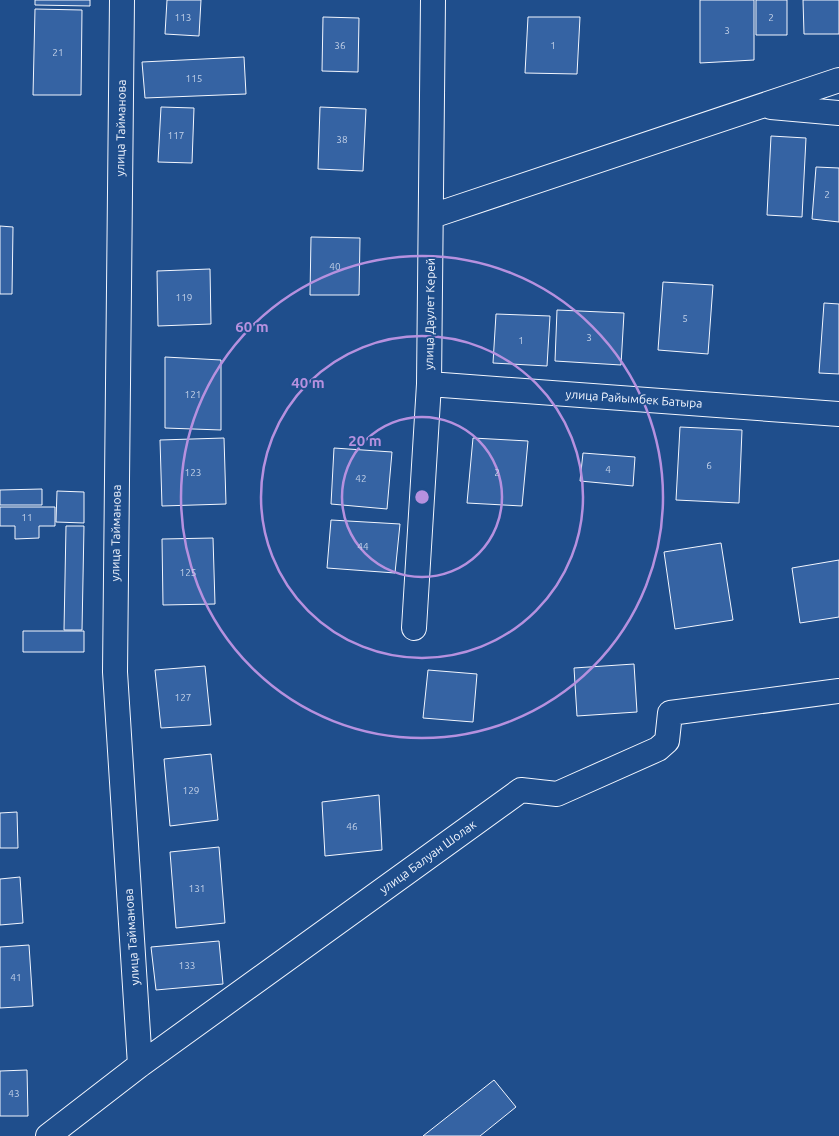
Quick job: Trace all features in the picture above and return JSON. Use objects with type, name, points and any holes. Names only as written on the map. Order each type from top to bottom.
[{"type":"street","name":"улица Тайманова","points":[[122,0],[115,672],[140,1064]]},
{"type":"street","name":"улица Даулет Керей","points":[[414,628],[429,384],[433,0]]},
{"type":"street","points":[[432,216],[839,80]]},
{"type":"street","points":[[762,106],[839,113]]},
{"type":"street","name":"улица Райымбек Батыра","points":[[429,384],[839,414]]},
{"type":"street","name":"улица Балуан Шолак","points":[[48,1136],[140,1064],[520,790],[557,794],[658,749],[667,741],[670,713],[839,691]]},
{"type":"building","points":[[35,0],[90,0],[90,6],[35,5]]},
{"type":"building","points":[[167,0],[201,0],[199,36],[165,34]]},
{"type":"building","points":[[700,0],[754,0],[754,60],[700,63]]},
{"type":"building","points":[[756,0],[787,0],[787,35],[756,35]]},
{"type":"building","points":[[803,0],[839,0],[839,34],[804,34]]},
{"type":"building","points":[[35,9],[82,10],[81,95],[33,95]]},
{"type":"building","points":[[323,17],[359,18],[358,72],[322,71]]},
{"type":"building","points":[[528,17],[580,17],[577,74],[525,73]]},
{"type":"building","points":[[244,57],[246,94],[145,98],[142,62]]},
{"type":"building","points":[[161,107],[194,108],[192,163],[158,162]]},
{"type":"building","points":[[320,107],[366,109],[363,171],[318,169]]},
{"type":"building","points":[[771,136],[806,138],[802,217],[767,215]]},
{"type":"building","points":[[816,167],[839,168],[839,222],[812,219]]},
{"type":"building","points":[[0,226],[13,227],[12,294],[0,294]]},
{"type":"building","points":[[311,237],[360,238],[359,295],[310,295]]},
{"type":"building","points":[[210,269],[211,324],[158,326],[157,271]]},
{"type":"building","points":[[663,282],[713,285],[708,354],[658,350]]},
{"type":"building","points":[[824,303],[839,304],[839,374],[819,373]]},
{"type":"building","points":[[557,310],[624,313],[621,365],[555,361]]},
{"type":"building","points":[[496,314],[550,316],[547,366],[493,363]]},
{"type":"building","points":[[165,357],[221,360],[221,430],[165,428]]},
{"type":"building","points":[[680,427],[742,430],[739,503],[676,500]]},
{"type":"building","points":[[224,438],[226,504],[162,506],[160,440]]},
{"type":"building","points":[[473,438],[528,441],[522,506],[467,503]]},
{"type":"building","points":[[334,448],[392,452],[387,509],[331,504]]},
{"type":"building","points":[[583,453],[635,457],[633,486],[580,481]]},
{"type":"building","points":[[42,489],[42,505],[0,505],[0,490]]},
{"type":"building","points":[[57,491],[84,492],[84,523],[56,522]]},
{"type":"building","points":[[0,507],[55,507],[55,526],[39,526],[39,538],[15,539],[15,526],[0,526]]},
{"type":"building","points":[[331,520],[400,524],[395,573],[327,568]]},
{"type":"building","points":[[66,526],[84,526],[82,630],[64,630]]},
{"type":"building","points":[[213,538],[215,604],[163,605],[162,539]]},
{"type":"building","points":[[721,543],[733,620],[675,629],[664,552]]},
{"type":"building","points":[[839,560],[839,617],[800,623],[792,568]]},
{"type":"building","points":[[23,631],[84,631],[84,652],[23,652]]},
{"type":"building","points":[[634,664],[637,712],[577,716],[574,668]]},
{"type":"building","points":[[205,666],[211,725],[161,728],[155,670]]},
{"type":"building","points":[[428,670],[477,674],[473,722],[423,718]]},
{"type":"building","points":[[211,754],[218,820],[170,826],[164,759]]},
{"type":"building","points":[[379,795],[382,850],[325,856],[322,802]]},
{"type":"building","points":[[17,812],[18,848],[0,848],[0,813]]},
{"type":"building","points":[[219,847],[225,923],[176,928],[170,852]]},
{"type":"building","points":[[20,877],[23,923],[0,925],[0,879]]},
{"type":"building","points":[[219,941],[223,984],[156,990],[151,947]]},
{"type":"building","points":[[29,945],[33,1006],[0,1008],[0,947]]},
{"type":"building","points":[[27,1070],[28,1116],[0,1116],[0,1071]]},
{"type":"building","points":[[494,1080],[516,1107],[480,1136],[423,1136]]}]
